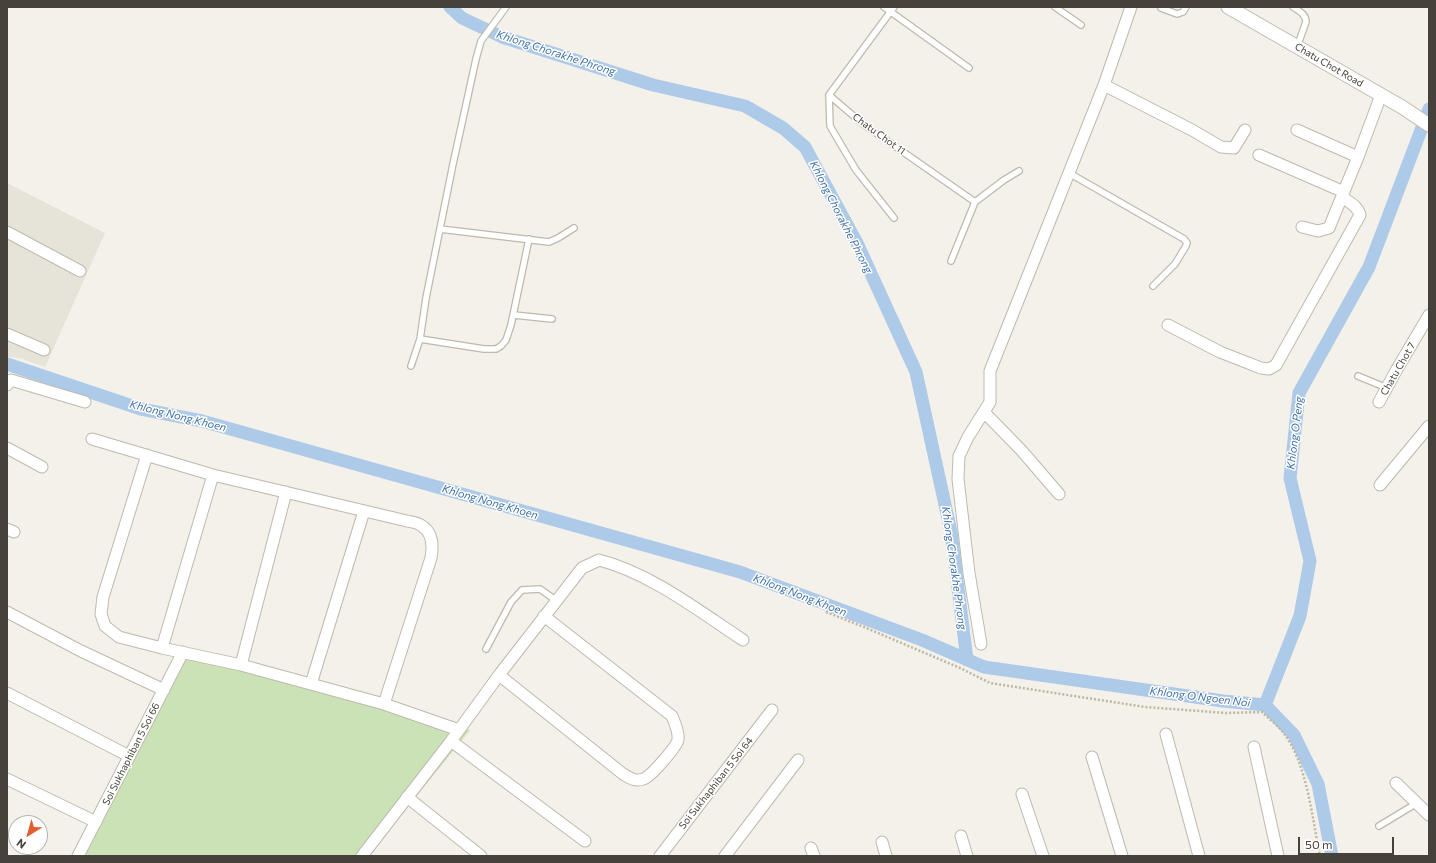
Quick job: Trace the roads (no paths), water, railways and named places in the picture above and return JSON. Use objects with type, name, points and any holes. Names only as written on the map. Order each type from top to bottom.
[{"type":"street","points":[[980,644],[969,573],[958,479],[959,456],[968,437],[990,402],[990,371],[1104,85],[1131,7]]},
{"type":"street","name":"Chatu Chot Road","points":[[1228,7],[1402,107],[1429,125]]},
{"type":"street","points":[[1104,85],[1192,130],[1221,147],[1234,148],[1246,130]]},
{"type":"street","points":[[1302,228],[1318,231],[1329,228],[1381,95]]},
{"type":"street","points":[[1297,130],[1358,157]]},
{"type":"street","points":[[1168,325],[1220,352],[1261,368],[1269,369],[1276,365],[1282,357],[1360,215],[1355,206],[1342,195],[1259,155]]},
{"type":"street","points":[[7,232],[80,271]]},
{"type":"street","name":"Chatu Chot 7","points":[[1379,402],[1429,316]]},
{"type":"street","points":[[7,334],[44,350]]},
{"type":"street","points":[[7,385],[10,380],[85,402]]},
{"type":"street","points":[[984,412],[1022,451],[1060,494]]},
{"type":"street","points":[[1380,485],[1429,426]]},
{"type":"street","points":[[92,439],[212,475],[407,521],[422,526],[430,536],[433,546],[431,558],[384,704]]},
{"type":"street","points":[[7,448],[42,467]]},
{"type":"street","points":[[147,455],[103,597],[101,614],[105,626],[119,637],[241,665],[311,684],[384,704],[459,730]]},
{"type":"street","points":[[162,648],[212,475]]},
{"type":"street","points":[[241,665],[286,492]]},
{"type":"street","points":[[311,684],[364,511]]},
{"type":"street","points":[[362,856],[582,568],[599,560],[631,570],[743,640]]},
{"type":"street","points":[[7,612],[82,651],[164,690]]},
{"type":"street","points":[[499,675],[623,774],[634,780],[644,779],[649,776],[668,755],[678,741],[677,728],[672,716],[544,616]]},
{"type":"street","name":"Soi Sukhaphiban 5 Soi 66","points":[[78,856],[184,652]]},
{"type":"street","points":[[7,693],[129,756]]},
{"type":"street","name":"Soi Sukhaphiban 5 Soi 64","points":[[660,856],[772,710]]},
{"type":"street","points":[[1166,734],[1199,856]]},
{"type":"street","points":[[451,741],[585,841]]},
{"type":"street","points":[[1254,747],[1278,856]]},
{"type":"street","points":[[1092,757],[1122,856]]},
{"type":"street","points":[[725,856],[798,760]]},
{"type":"street","points":[[7,779],[96,822]]},
{"type":"street","points":[[1396,783],[1429,815]]},
{"type":"street","points":[[1022,794],[1043,856]]},
{"type":"street","points":[[407,797],[481,856]]},
{"type":"street","points":[[961,836],[967,856]]},
{"type":"street","points":[[882,842],[886,856]]},
{"type":"lane","points":[[411,366],[418,350],[426,298],[440,229],[466,104],[481,41],[506,7]]},
{"type":"lane","points":[[884,7],[892,9],[969,68]]},
{"type":"lane","points":[[1055,7],[1081,25]]},
{"type":"lane","points":[[1161,8],[1177,14],[1183,12],[1186,7]]},
{"type":"lane","points":[[1293,7],[1306,18],[1297,48]]},
{"type":"lane","points":[[892,9],[829,95],[830,126],[856,170],[894,218]]},
{"type":"lane","name":"Chatu Chot 11","points":[[829,95],[863,124],[975,202]]},
{"type":"lane","points":[[951,261],[975,202],[1004,180],[1019,171]]},
{"type":"lane","points":[[1069,173],[1184,239],[1187,243],[1176,264],[1153,286]]},
{"type":"lane","points":[[440,229],[549,242],[574,228]]},
{"type":"lane","points":[[420,339],[484,349],[496,349],[501,346],[506,340],[514,315],[529,240]]},
{"type":"lane","points":[[514,315],[552,319]]},
{"type":"lane","points":[[1358,376],[1387,388]]},
{"type":"lane","points":[[486,649],[511,602],[522,590],[540,589],[557,601]]},
{"type":"lane","points":[[1379,826],[1416,803]]},
{"type":"waterway","name":"Khlong Chorakhe Phrong","points":[[450,7],[462,18],[502,37],[653,85],[745,106],[783,128],[805,147],[857,243],[916,372],[951,532],[967,660]]},
{"type":"waterway","name":"Khlong O Peng","points":[[1265,705],[1300,616],[1310,561],[1290,478],[1299,393],[1369,267],[1429,109]]},
{"type":"waterway","name":"Khlong Nong Khoen","points":[[7,364],[141,409],[202,421],[740,572],[922,640],[984,667],[1223,701],[1265,705],[1294,735],[1318,784],[1332,856]]},
{"type":"water label","name":"Khlong O Ngoen Noi","points":[[1200,697]]}]
